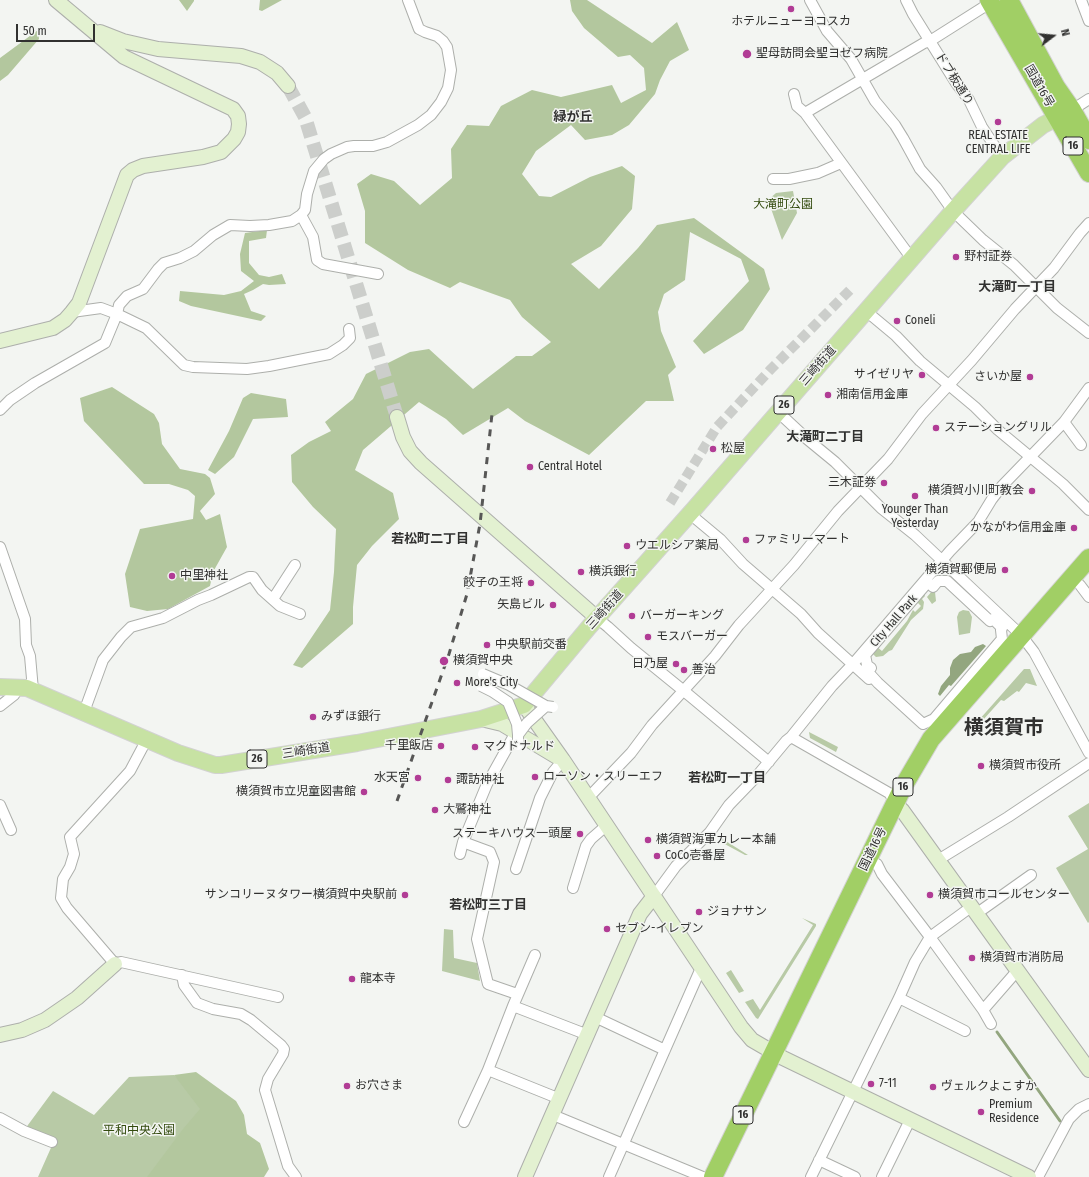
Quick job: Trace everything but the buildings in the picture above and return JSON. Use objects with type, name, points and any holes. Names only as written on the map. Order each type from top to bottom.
[{"type":"highway","name":"国道16号","points":[[1009,0],[1056,87],[1065,114],[1089,173]]},
{"type":"highway","name":"国道16号","points":[[990,1],[1065,114],[1089,140]]},
{"type":"highway","name":"国道16号","points":[[726,1177],[778,1055],[899,806],[941,744],[1089,558]]},
{"type":"highway","name":"国道16号","points":[[713,1177],[877,864],[899,806],[904,785],[931,739],[1024,640],[1086,586]]},
{"type":"main road","name":"三崎街道","points":[[0,687],[26,689],[84,712],[178,754],[215,765],[481,720],[524,705],[597,618],[690,514],[953,211],[1002,157],[1043,125],[1065,114]]},
{"type":"street","points":[[0,341],[53,328],[65,320],[72,312],[78,303],[127,175],[133,170],[144,166],[203,157],[221,152],[234,139],[238,132],[238,116],[233,109],[124,57],[56,0]]},
{"type":"street","points":[[0,410],[10,400],[35,383],[105,343],[117,314],[119,305],[127,296],[143,289],[164,263],[180,258],[194,251],[213,235],[230,225],[269,225],[292,221],[301,215],[305,210],[307,194],[314,171],[324,159],[331,154],[354,146],[373,146],[387,142],[404,134],[431,115],[441,102],[448,88],[451,70],[447,47],[437,36],[425,32],[419,28],[408,0]]},
{"type":"street","points":[[810,0],[827,31],[850,59],[875,101],[895,125],[920,169],[936,187],[953,211],[983,240],[1014,265],[1057,308],[1089,333]]},
{"type":"street","name":"ドブ板通り","points":[[906,0],[913,14],[956,83],[969,100],[985,132],[1002,157]]},
{"type":"street","points":[[1081,0],[1089,21]]},
{"type":"street","points":[[805,113],[924,43],[930,41],[990,1]]},
{"type":"street","points":[[90,29],[123,41],[158,49],[241,56],[260,62],[277,73],[288,86]]},
{"type":"street","points":[[794,94],[798,106],[805,113],[912,260]]},
{"type":"street","points":[[1065,114],[1089,99]]},
{"type":"street","points":[[773,179],[789,179],[818,173],[841,163]]},
{"type":"street","points":[[301,215],[313,237],[317,260],[323,264],[378,274]]},
{"type":"street","points":[[588,798],[631,753],[652,725],[715,656],[740,625],[794,565],[838,511],[888,459],[922,414],[949,386],[1062,258],[1080,232],[1089,224]]},
{"type":"street","points":[[72,312],[101,308],[117,314],[146,328],[184,365],[193,367],[246,369],[329,354],[343,345],[350,338],[350,329]]},
{"type":"street","points":[[866,311],[896,336],[920,361],[975,407],[998,430],[1064,484],[1089,510]]},
{"type":"street","points":[[525,1177],[640,914],[676,866],[710,832],[729,805],[805,721],[823,696],[853,664],[941,561],[978,522],[1002,486],[1064,422],[1089,388]]},
{"type":"street","points":[[778,412],[835,462],[885,512],[915,535],[1024,640],[1034,652],[1089,753]]},
{"type":"street","points":[[397,417],[403,437],[410,451],[421,463],[631,648],[684,690],[769,762]]},
{"type":"street","points":[[1064,422],[1081,445]]},
{"type":"street","points":[[690,514],[720,539],[743,564],[801,614],[818,633],[853,664],[931,739]]},
{"type":"street","points":[[0,547],[25,619],[26,645],[30,656],[26,689],[14,695],[0,706]]},
{"type":"street","points":[[273,599],[295,565]]},
{"type":"street","points":[[84,712],[103,660],[131,627],[163,618],[249,576],[253,577],[262,590],[280,606],[300,614]]},
{"type":"street","name":"City Hall Park","points":[[938,581],[947,581],[990,621],[993,619],[1002,628],[1002,639],[934,719],[923,724],[867,671],[871,668],[867,665],[865,654],[928,582],[933,587],[938,581]]},
{"type":"street","points":[[460,854],[463,842],[488,784],[527,723],[537,712],[549,707],[483,674]]},
{"type":"street","points":[[480,686],[493,692],[508,702],[517,724],[517,737]]},
{"type":"street","points":[[508,702],[515,689]]},
{"type":"street","points":[[524,705],[607,825],[745,1033],[752,1040],[778,1055],[1029,1177]]},
{"type":"street","points":[[481,720],[502,724],[517,737],[563,760]]},
{"type":"street","points":[[791,737],[889,793],[1089,1070]]},
{"type":"street","points":[[115,964],[67,908],[61,898],[63,879],[70,867],[74,854],[70,837],[130,771],[147,740]]},
{"type":"street","points":[[516,870],[540,798],[552,772],[563,760]]},
{"type":"street","points":[[938,860],[1089,763]]},
{"type":"street","points":[[0,805],[11,830]]},
{"type":"street","points":[[573,888],[586,846],[590,839],[607,825]]},
{"type":"street","points":[[463,842],[490,852],[494,862],[477,939],[488,984],[517,994]]},
{"type":"street","points":[[877,864],[882,874],[930,936],[983,1010],[991,1024]]},
{"type":"street","points":[[811,1177],[899,998],[915,962],[930,936],[1032,875]]},
{"type":"street","points":[[464,1122],[488,1070],[517,994],[535,955]]},
{"type":"street","points":[[0,1035],[22,1030],[45,1020],[77,998],[115,964],[121,962],[278,997]]},
{"type":"street","points":[[609,1177],[701,968]]},
{"type":"street","points":[[983,1010],[1017,971]]},
{"type":"street","points":[[182,975],[184,985],[197,1002],[213,1009],[241,1014],[251,1020],[284,1049],[283,1054],[268,1079],[265,1090],[288,1166],[296,1177]]},
{"type":"street","points":[[899,998],[965,1031]]},
{"type":"street","points":[[513,1006],[588,1035]]},
{"type":"street","points":[[595,1017],[665,1050]]},
{"type":"street","points":[[488,1070],[560,1099]]},
{"type":"street","points":[[1038,1177],[1070,1119],[1079,1109],[1089,1104]]},
{"type":"street","points":[[553,1115],[703,1177]]},
{"type":"street","points":[[0,1118],[24,1131],[52,1142]]},
{"type":"street","points":[[882,1177],[910,1120]]},
{"type":"street","points":[[819,1160],[855,1177]]},
{"type":"green space","name":"大滝町公園","points":[[793,191],[797,213],[782,240],[768,200],[776,193]]},
{"type":"green space","points":[[933,590],[935,592],[936,601],[932,604],[927,597]]},
{"type":"green space","points":[[923,592],[925,596],[922,599],[924,602],[923,609],[911,620],[892,650],[883,656],[876,657],[870,651],[876,646],[882,651],[907,621],[913,610],[915,612],[921,606],[918,603],[914,606],[917,596]]},
{"type":"green space","points":[[963,610],[969,611],[972,617],[970,633],[959,635],[957,617],[959,612]]},
{"type":"green space","points":[[1024,669],[1030,669],[1037,686],[1026,683],[1019,692],[1017,691],[1004,701],[1001,700],[974,730],[971,729]]},
{"type":"green space","points":[[809,732],[838,747],[836,752],[810,738]]},
{"type":"green space","points":[[1089,803],[1088,923],[1056,868],[1088,849],[1068,816]]},
{"type":"green space","points":[[721,838],[748,855],[745,855],[721,842]]},
{"type":"green space","points":[[802,918],[816,924],[816,926],[758,1019],[745,1002],[753,999],[760,1010],[813,925]]},
{"type":"green space","points":[[444,929],[453,930],[454,958],[477,963],[480,981],[442,971]]},
{"type":"green space","points":[[731,970],[744,991],[739,993],[726,973]]},
{"type":"green space","name":"平和中央公園","points":[[174,1075],[212,1108],[157,1177],[38,1177],[54,1141],[25,1129],[53,1091],[94,1115],[129,1077]]},
{"type":"shaded area","points":[[179,0],[194,0],[194,1],[187,11]]},
{"type":"shaded area","points":[[260,0],[282,0],[262,11],[259,10]]},
{"type":"shaded area","points":[[570,0],[587,0],[652,43],[677,22],[689,50],[670,61],[660,80],[655,94],[629,125],[612,135],[585,140],[571,125],[536,151],[522,174],[539,196],[551,197],[590,177],[622,166],[635,176],[632,209],[601,246],[571,264],[599,289],[638,248],[657,225],[694,218],[764,269],[770,289],[743,330],[704,354],[693,341],[749,281],[741,259],[690,232],[685,280],[664,294],[658,312],[661,331],[676,367],[668,375],[674,401],[646,401],[589,455],[525,421],[508,408],[463,435],[446,419],[419,402],[363,450],[355,470],[393,493],[399,519],[372,546],[357,565],[353,624],[302,668],[293,665],[330,610],[336,529],[313,507],[292,482],[291,455],[309,442],[331,431],[325,422],[353,399],[366,374],[410,352],[429,349],[473,389],[516,356],[532,356],[551,342],[522,317],[510,300],[460,282],[450,288],[408,270],[365,243],[365,211],[357,184],[371,174],[394,181],[420,205],[452,178],[451,149],[467,125],[489,126],[501,106],[532,90],[561,97],[612,85],[621,103],[646,90],[644,68],[630,55],[618,57],[584,28],[572,11]]},
{"type":"shaded area","points":[[38,30],[39,39],[8,75],[0,81],[0,58]]},
{"type":"shaded area","points":[[267,230],[266,238],[249,241],[249,263],[259,275],[269,277],[282,274],[286,284],[263,284],[244,294],[251,311],[266,316],[261,321],[191,306],[179,301],[180,291],[224,295],[241,291],[254,281],[241,271],[240,254],[245,233]]},
{"type":"shaded area","points":[[112,387],[154,414],[159,423],[162,444],[180,469],[205,474],[210,478],[215,494],[200,511],[206,520],[220,514],[227,547],[213,572],[210,586],[168,609],[147,611],[130,607],[125,574],[140,529],[193,519],[195,496],[188,490],[169,484],[144,484],[84,421],[80,398]]},
{"type":"shaded area","points":[[251,393],[286,399],[288,417],[253,419],[234,457],[215,474],[208,470],[229,431],[243,398]]},
{"type":"shaded area","points":[[983,644],[986,646],[951,686],[949,685],[940,696],[938,694],[941,686],[950,675],[950,668],[953,660],[960,654],[971,652],[975,647]]},
{"type":"shaded area","points":[[196,1072],[236,1101],[244,1115],[247,1134],[260,1143],[269,1169],[264,1177],[147,1177],[200,1109],[174,1075]]},
{"type":"waterway","points":[[997,1032],[1060,1121]]},
{"type":"tunnel","points":[[288,86],[305,117],[397,417]]},
{"type":"tunnel","points":[[670,503],[717,427],[771,369],[853,287]]},
{"type":"railway","points":[[397,801],[449,654],[467,594],[480,524],[492,414]]},
{"type":"place","name":"ホテルニューヨコスカ","points":[[791,9]]},
{"type":"place","name":"聖母訪問会聖ヨゼフ病院","points":[[747,54]]},
{"type":"place","name":"REAL ESTATE CENTRAL LIFE","points":[[998,122]]},
{"type":"place","name":"野村証券","points":[[956,257]]},
{"type":"place","name":"Coneli","points":[[897,321]]},
{"type":"place","name":"サイゼリヤ","points":[[922,375]]},
{"type":"place","name":"さいか屋","points":[[1030,377]]},
{"type":"place","name":"湘南信用金庫","points":[[828,395]]},
{"type":"place","name":"ステーショングリル","points":[[936,428]]},
{"type":"place","name":"松屋","points":[[713,449]]},
{"type":"place","name":"Central Hotel","points":[[530,467]]},
{"type":"place","name":"三木証券","points":[[884,483]]},
{"type":"place","name":"横須賀小川町教会","points":[[1032,491]]},
{"type":"place","name":"Younger Than Yesterday","points":[[915,496]]},
{"type":"place","name":"かながわ信用金庫","points":[[1074,528]]},
{"type":"place","name":"ファミリーマート","points":[[746,540]]},
{"type":"place","name":"ウエルシア薬局","points":[[627,546]]},
{"type":"place","name":"横須賀郵便局","points":[[1005,570]]},
{"type":"place","name":"横浜銀行","points":[[581,572]]},
{"type":"place","name":"中里神社","points":[[172,576]]},
{"type":"place","name":"餃子の王将","points":[[531,583]]},
{"type":"place","name":"矢島ビル","points":[[553,605]]},
{"type":"place","name":"バーガーキング","points":[[632,616]]},
{"type":"place","name":"モスバーガー","points":[[648,637]]},
{"type":"place","name":"中央駅前交番","points":[[487,645]]},
{"type":"place","name":"横須賀中央","points":[[444,661]]},
{"type":"place","name":"日乃屋","points":[[676,664]]},
{"type":"place","name":"善治","points":[[684,670]]},
{"type":"place","name":"More's City","points":[[457,683]]},
{"type":"place","name":"みずほ銀行","points":[[313,717]]},
{"type":"place","name":"千里飯店","points":[[441,746]]},
{"type":"place","name":"マクドナルド","points":[[475,747]]},
{"type":"place","name":"横須賀市役所","points":[[981,766]]},
{"type":"place","name":"ローソン・スリーエフ","points":[[535,777]]},
{"type":"place","name":"水天宮","points":[[418,778]]},
{"type":"place","name":"諏訪神社","points":[[448,780]]},
{"type":"place","name":"横須賀市立児童図書館","points":[[364,792]]},
{"type":"place","name":"大鷲神社","points":[[435,810]]},
{"type":"place","name":"ステーキハウス一頭屋","points":[[580,834]]},
{"type":"place","name":"横須賀海軍カレー本舗","points":[[648,840]]},
{"type":"place","name":"CoCo壱番屋","points":[[657,856]]},
{"type":"place","name":"サンコリーヌタワー横須賀中央駅前","points":[[405,895]]},
{"type":"place","name":"横須賀市コールセンター","points":[[930,895]]},
{"type":"place","name":"ジョナサン","points":[[699,912]]},
{"type":"place","name":"セブン-イレブン","points":[[607,929]]},
{"type":"place","name":"横須賀市消防局","points":[[972,958]]},
{"type":"place","name":"龍本寺","points":[[352,979]]},
{"type":"place","name":"7-11","points":[[871,1084]]},
{"type":"place","name":"お穴さま","points":[[347,1086]]},
{"type":"place","name":"ヴェルクよこすか","points":[[933,1087]]},
{"type":"place","name":"Premium Residence","points":[[981,1112]]},
{"type":"district","name":"緑が丘","points":[[573,117]]},
{"type":"district","name":"大滝町一丁目","points":[[1017,287]]},
{"type":"district","name":"大滝町二丁目","points":[[825,437]]},
{"type":"district","name":"若松町二丁目","points":[[430,539]]},
{"type":"district","name":"横須賀市","points":[[1004,728]]},
{"type":"district","name":"若松町一丁目","points":[[727,778]]},
{"type":"district","name":"若松町三丁目","points":[[488,905]]}]
